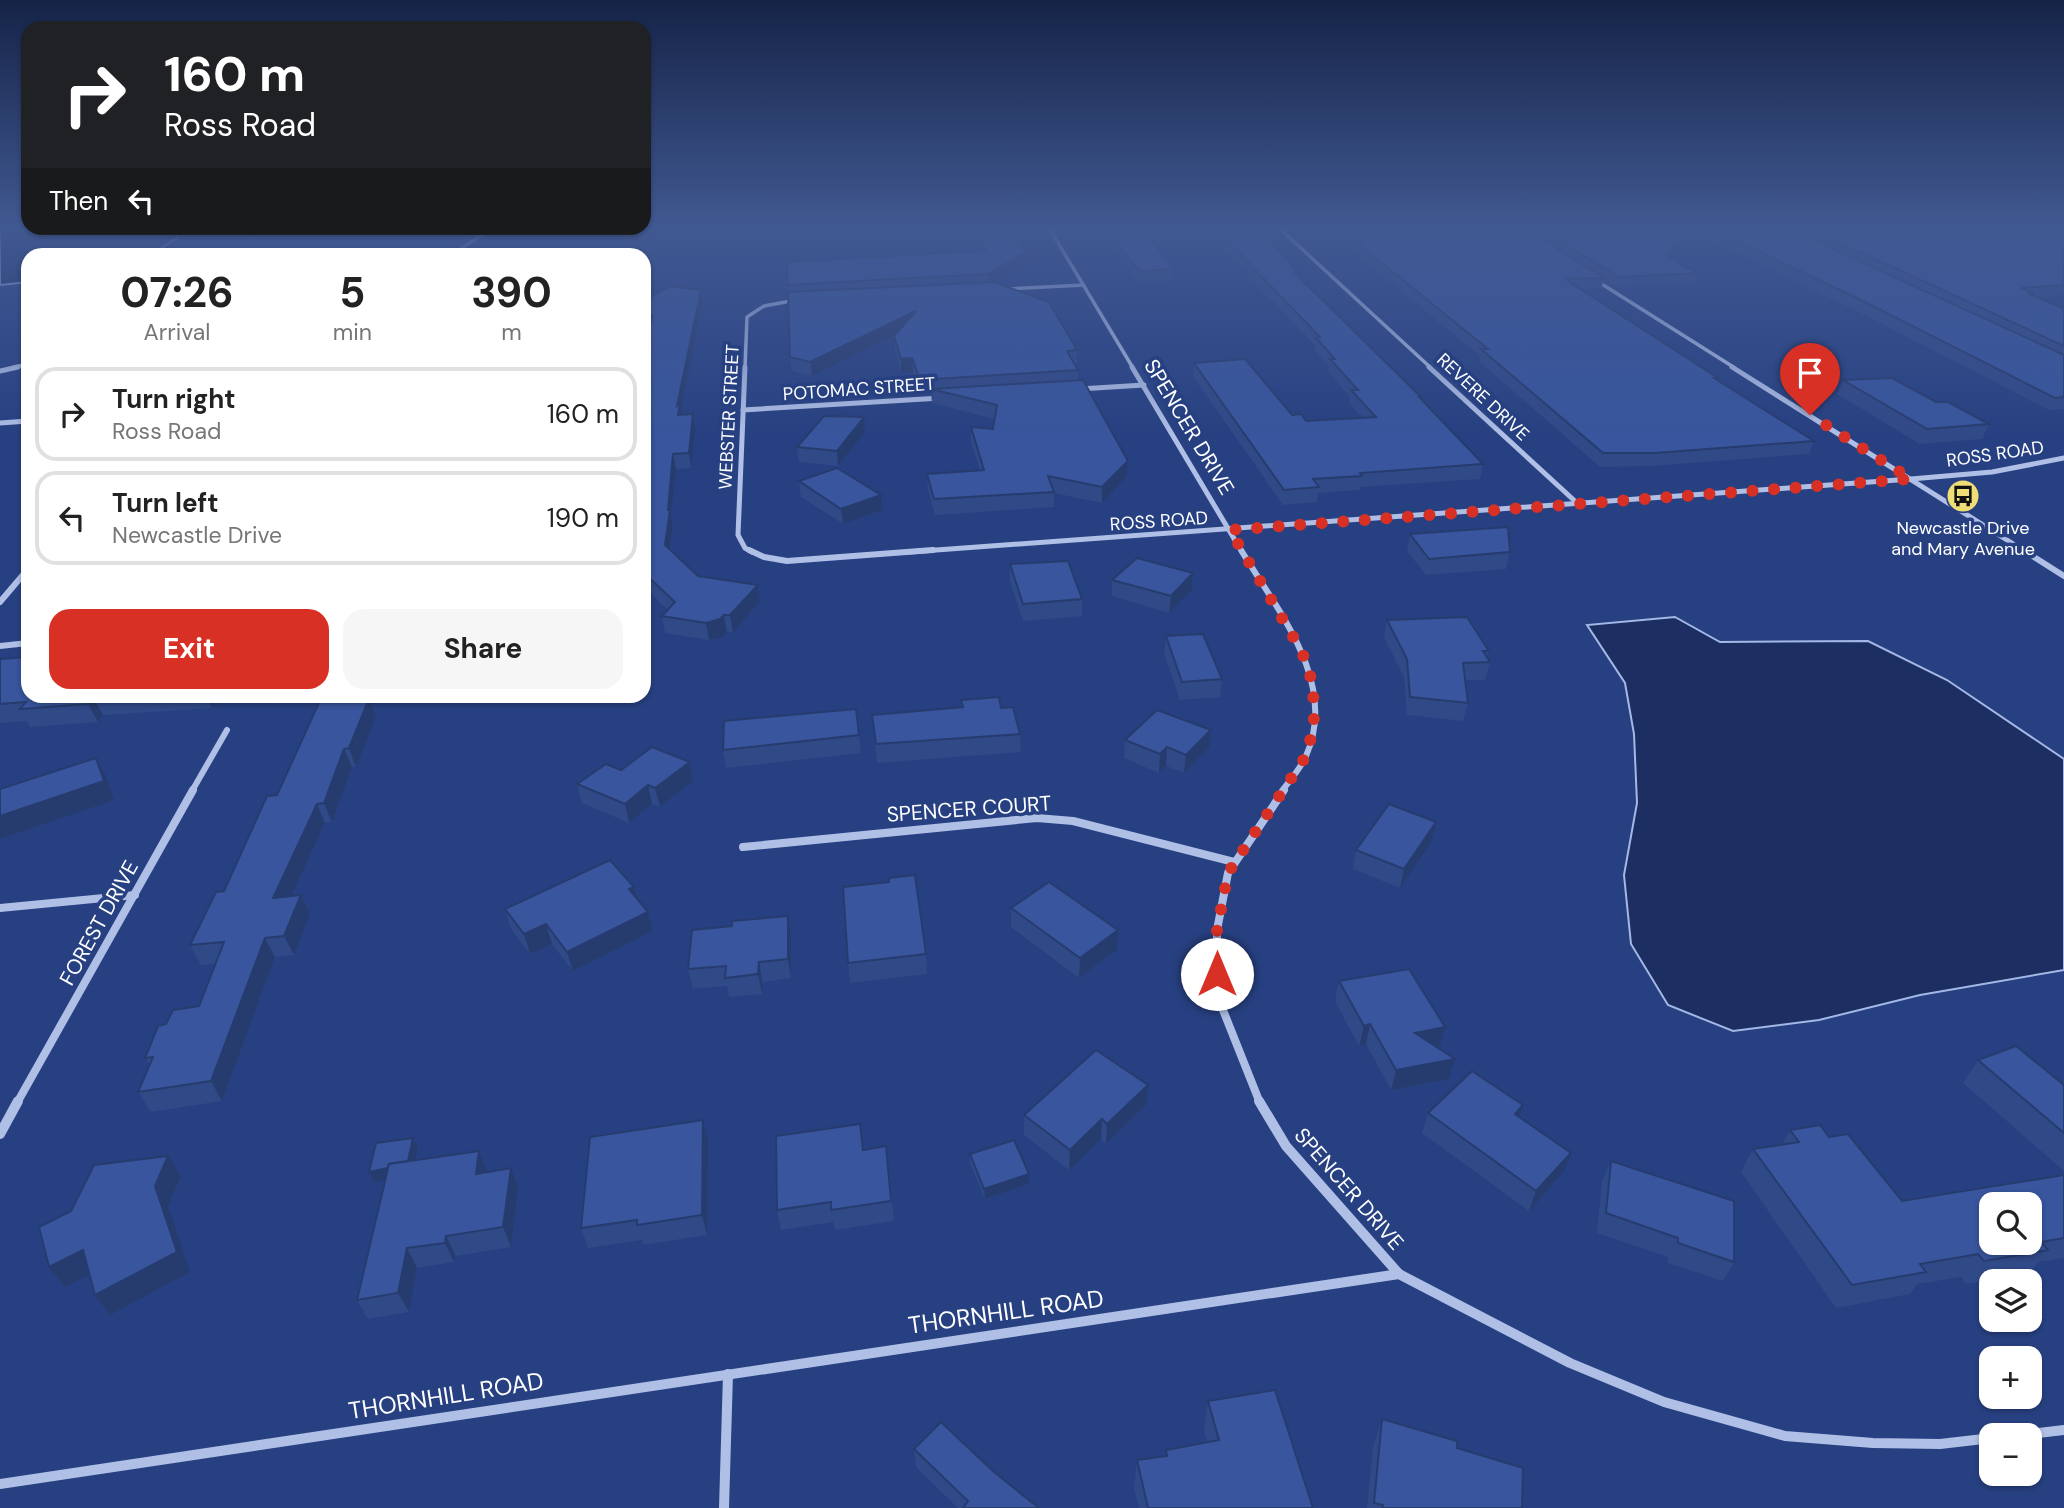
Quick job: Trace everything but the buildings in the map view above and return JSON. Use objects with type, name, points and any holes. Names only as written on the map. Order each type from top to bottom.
[{"type":"street","name":"SPENCER DRIVE","points":[[1091,296],[1302,652],[1313,684],[1314,726],[1306,756],[1228,873],[1217,930],[1217,974],[1223,1010],[1256,1097],[1286,1146],[1399,1275]]},
{"type":"street","name":"REVERE DRIVE","points":[[1353,296],[1577,503]]},
{"type":"street","points":[[1621,296],[2064,576]]},
{"type":"street","name":"WEBSTER STREET","points":[[757,555],[740,543],[738,534],[747,317],[764,306],[805,300]]},
{"type":"street","points":[[0,371],[21,366]]},
{"type":"street","points":[[1075,390],[1144,385]]},
{"type":"street","name":"POTOMAC STREET","points":[[743,410],[950,397]]},
{"type":"street","points":[[0,423],[21,422]]},
{"type":"street","name":"ROSS ROAD","points":[[757,555],[806,562],[1911,479],[1992,472],[2064,458]]},
{"type":"street","points":[[0,602],[21,577]]},
{"type":"street","points":[[0,646],[21,644]]},
{"type":"street","name":"FOREST DRIVE","points":[[0,1134],[228,730]]},
{"type":"street","name":"SPENCER COURT","points":[[743,847],[1037,818],[1073,821],[1234,862]]},
{"type":"street","points":[[0,908],[135,895]]},
{"type":"street","points":[[1399,1275],[1570,1363],[1664,1402],[1785,1436],[1873,1443],[1940,1444],[1979,1440]]},
{"type":"street","name":"THORNHILL ROAD","points":[[0,1484],[1399,1275]]},
{"type":"street","points":[[724,1508],[728,1374]]},
{"type":"street","points":[[2042,1433],[2064,1430]]},
{"type":"water","points":[[1675,617],[1720,642],[1868,641],[1947,680],[2064,759],[2064,970],[1920,995],[1819,1020],[1733,1031],[1668,1005],[1631,944],[1624,875],[1637,803],[1634,734],[1625,683],[1587,625]]},
{"type":"place","name":"Newcastle Drive and Mary Avenue","points":[[1963,496]]},
{"type":"route","points":[[1217,974],[1217,930],[1228,873],[1306,756],[1314,726],[1313,684],[1302,652],[1230,530],[1911,479],[1810,415]]}]
